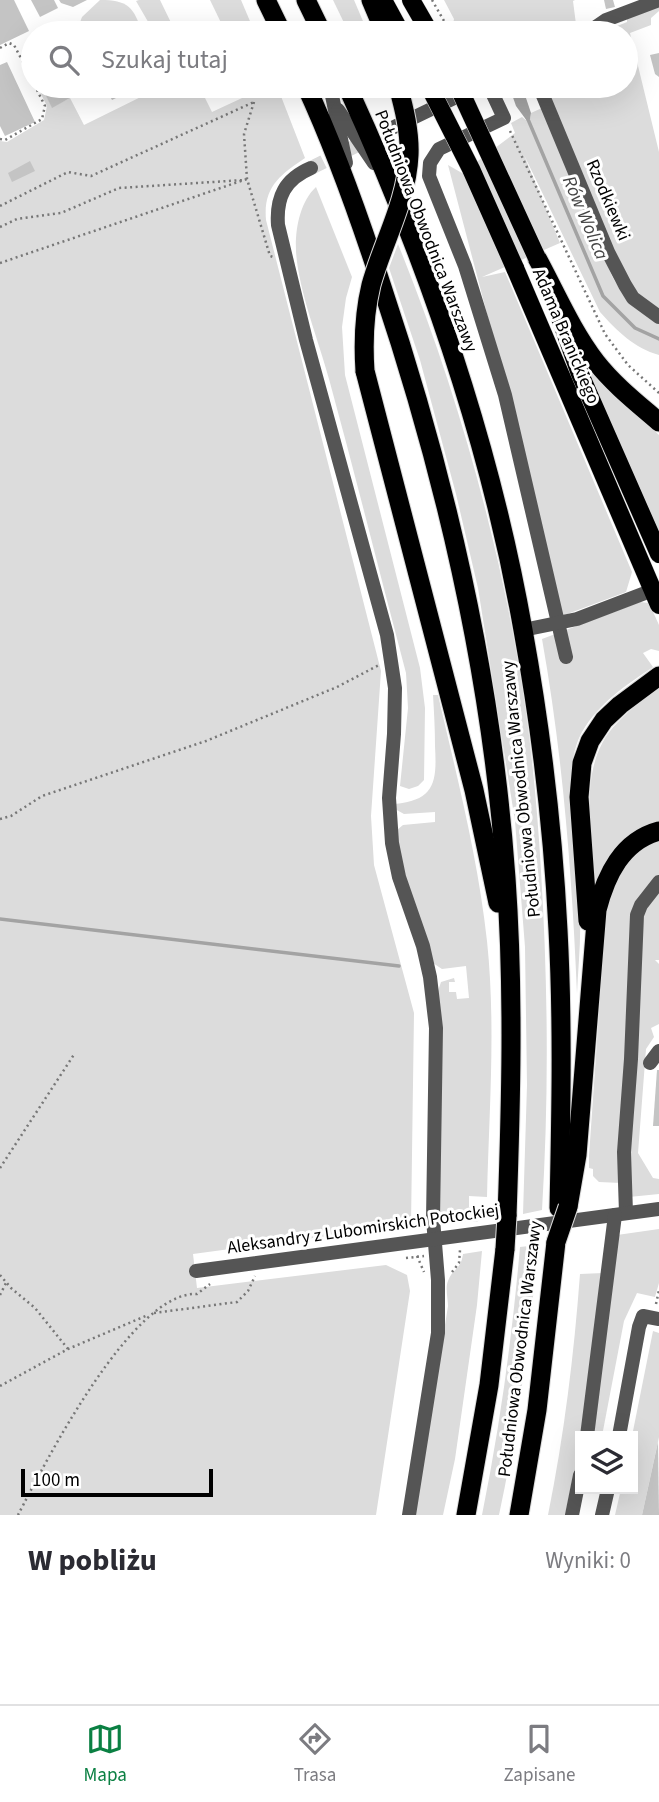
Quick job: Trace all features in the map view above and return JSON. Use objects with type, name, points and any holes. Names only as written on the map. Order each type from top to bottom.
[{"type":"highway","points":[[265,0],[277,21]]},
{"type":"highway","points":[[371,0],[380,21]]},
{"type":"highway","name":"Południowa Obwodnica Warszawy","points":[[311,98],[354,206],[410,369],[468,601],[496,776],[506,876],[513,1045],[505,1249],[489,1385],[466,1515]]},
{"type":"highway","name":"Południowa Obwodnica Warszawy","points":[[351,98],[390,186],[440,320],[486,464],[503,530],[538,725],[558,928],[564,1208],[556,1242],[537,1410],[519,1515]]},
{"type":"highway","points":[[401,98],[408,132],[409,154],[399,204],[366,307],[363,337],[365,371],[474,790],[511,968]]},
{"type":"highway","points":[[537,258],[595,360],[621,389],[659,422]]},
{"type":"highway","points":[[591,978],[579,797],[582,763],[590,741],[604,720],[659,676]]},
{"type":"highway","points":[[564,1208],[577,1156],[597,910],[603,885],[613,866],[628,849],[646,834],[659,831]]},
{"type":"main road","points":[[383,0],[394,21]]},
{"type":"main road","points":[[411,0],[431,21]]},
{"type":"main road","name":"Adama Branickiego","points":[[435,98],[471,169],[656,598]]},
{"type":"main road","name":"Adama Branickiego","points":[[464,98],[537,258],[580,373],[659,554]]},
{"type":"street","points":[[605,21],[659,0]]},
{"type":"street","points":[[330,98],[390,186]]},
{"type":"street","points":[[333,98],[354,206]]},
{"type":"street","points":[[390,129],[454,98]]},
{"type":"street","points":[[495,98],[504,118],[439,149],[429,163],[429,176],[465,266],[505,395],[566,657]]},
{"type":"street","name":"Rzodkiewki","points":[[544,98],[608,252],[625,285],[633,298],[659,317]]},
{"type":"street","points":[[311,168],[300,173],[283,189],[277,210],[278,225],[306,340],[387,635],[395,714],[389,798],[392,843],[399,877],[423,946],[435,1004],[434,1240],[438,1280],[438,1333],[409,1515]]},
{"type":"street","points":[[523,631],[656,598]]},
{"type":"street","points":[[588,1431],[621,1214],[637,915],[641,905],[659,882]]},
{"type":"street","name":"Aleksandry z Lubomirskich Potockiej","points":[[196,1271],[659,1209]]},
{"type":"street","points":[[621,1431],[639,1327],[643,1316],[659,1319]]},
{"type":"street","points":[[572,1515],[576,1494]]},
{"type":"street","points":[[602,1515],[607,1494]]},
{"type":"path","points":[[432,0],[436,21]]},
{"type":"path","points":[[0,48],[9,43],[15,45],[21,57]]},
{"type":"path","points":[[0,139],[5,140],[43,119],[45,106],[41,98]]},
{"type":"path","points":[[0,206],[68,172],[91,176],[254,103],[244,134],[247,179],[270,256],[278,260]]},
{"type":"path","points":[[504,118],[605,334],[628,365],[659,393]]},
{"type":"path","points":[[0,227],[17,219],[61,213],[119,188],[247,179]]},
{"type":"path","points":[[0,263],[247,179]]},
{"type":"path","points":[[0,819],[11,816],[41,796],[206,741],[337,687],[385,662]]},
{"type":"path","points":[[0,1168],[75,1053]]},
{"type":"path","points":[[18,1515],[67,1423],[110,1361],[151,1314],[237,1302],[248,1291],[258,1263]]},
{"type":"path","points":[[0,1275],[35,1308],[68,1349]]},
{"type":"path","points":[[0,1295],[6,1283]]},
{"type":"path","points":[[0,1386],[68,1349],[151,1314],[185,1294],[197,1294],[210,1284]]},
{"type":"shaded area","points":[[100,0],[123,4],[133,11],[138,21],[80,21]]},
{"type":"shaded area","points":[[160,0],[170,21],[148,21],[136,1]]},
{"type":"shaded area","points":[[210,0],[241,0],[250,21],[220,21]]},
{"type":"shaded area","points":[[333,0],[354,0],[363,21],[343,21]]},
{"type":"shaded area","points":[[444,0],[575,0],[576,21],[454,19]]},
{"type":"shaded area","points":[[659,2],[659,11],[651,18],[651,25],[638,30],[638,21],[627,21],[627,16]]},
{"type":"shaded area","points":[[638,66],[659,152],[659,310],[631,290],[548,98],[638,98]]},
{"type":"shaded area","points":[[43,98],[47,98],[52,107],[70,98],[84,125],[139,98],[205,98],[212,112],[242,98],[282,98],[305,158],[281,176],[270,190],[266,220],[381,671],[371,816],[374,865],[414,1013],[411,1225],[193,1254],[197,1288],[386,1265],[407,1275],[410,1291],[376,1515],[0,1515],[0,141],[7,142],[44,120],[47,106]]},
{"type":"shaded area","points":[[513,98],[526,98],[531,113],[530,119],[527,121]]},
{"type":"shaded area","points":[[542,108],[612,276],[632,302],[659,321],[659,355],[626,338],[600,312],[524,155],[560,243],[482,277],[505,272],[632,572],[626,592],[562,616],[448,165],[462,173],[515,133],[511,123],[522,117],[527,121],[531,113]]},
{"type":"shaded area","points":[[316,187],[352,277],[342,327],[345,375],[420,668],[425,708],[424,780],[409,789],[400,786],[408,708],[406,673],[298,266],[296,243],[300,216],[306,200]]},
{"type":"shaded area","points":[[398,244],[436,345],[483,501],[508,607],[529,739],[543,914],[547,1083],[542,1210],[523,1214],[527,1085],[525,947],[515,821],[478,588],[420,360],[389,268]]},
{"type":"shaded area","points":[[585,363],[599,380],[659,435],[659,535]]},
{"type":"shaded area","points":[[640,602],[649,603],[659,625],[659,651],[651,649],[643,653],[653,667],[614,695],[596,712],[582,732],[571,772],[571,822],[580,918],[577,994],[566,816],[542,639]]},
{"type":"shaded area","points":[[659,688],[659,823],[619,846],[606,861],[596,885],[590,800],[596,758],[604,740],[617,723]]},
{"type":"shaded area","points":[[433,695],[438,695],[473,848],[490,973],[491,1069],[487,1197],[469,1196],[469,1207],[480,1219],[477,1222],[444,1220],[439,1214],[438,991],[441,982],[454,978],[455,982],[449,982],[449,992],[456,992],[457,999],[469,998],[466,966],[442,969],[433,963],[401,863],[397,830],[403,825],[435,822],[435,812],[404,814],[395,809],[395,804],[408,802],[426,793],[434,779]]},
{"type":"shaded area","points":[[659,839],[659,877],[638,904],[621,1183],[599,1182],[593,1176],[593,1169],[589,1168],[589,1156],[607,896],[629,856]]},
{"type":"shaded area","points":[[659,888],[659,960],[655,960],[659,964],[659,1024],[651,1028],[654,1037],[646,1049],[638,1153],[653,1178],[659,1179],[659,1194],[629,1197],[628,1160],[644,907]]},
{"type":"shaded area","points":[[659,1229],[659,1283],[655,1297],[637,1293],[624,1321],[603,1431],[591,1431],[617,1235]]},
{"type":"shaded area","points":[[538,1245],[523,1381],[499,1515],[482,1515],[505,1382],[520,1247]]},
{"type":"shaded area","points":[[482,1251],[455,1459],[443,1515],[415,1515],[448,1306],[447,1284],[463,1254]]},
{"type":"shaded area","points":[[603,1273],[581,1431],[575,1431],[575,1474],[567,1515],[548,1515],[568,1395],[580,1274]]},
{"type":"shaded area","points":[[653,1331],[659,1333],[659,1437],[642,1515],[615,1515],[620,1494],[638,1494],[638,1431],[633,1431]]},
{"type":"building","points":[[0,0],[14,0],[24,21],[21,21],[21,35],[0,45]]},
{"type":"building","points":[[31,0],[54,0],[58,8],[40,17]]},
{"type":"building","points":[[59,0],[87,0],[73,7]]},
{"type":"building","points":[[604,0],[613,0],[615,7],[606,9]]},
{"type":"building","points":[[659,53],[659,77],[655,74],[650,55]]},
{"type":"building","points":[[7,62],[21,92],[21,98],[24,98],[35,122],[5,136],[0,126],[0,65]]},
{"type":"building","points":[[47,98],[70,98],[52,108]]},
{"type":"building","points":[[30,161],[35,171],[12,182],[8,173]]},
{"type":"building","points":[[657,1070],[659,1126],[653,1126]]},
{"type":"building","points":[[658,1442],[659,1515],[642,1515]]},
{"type":"waterway","name":"Rów Wolica","points":[[527,117],[603,296],[635,328],[659,339]]},
{"type":"waterway","points":[[0,919],[399,966]]},
{"type":"tunnel","points":[[311,168],[390,129]]}]
